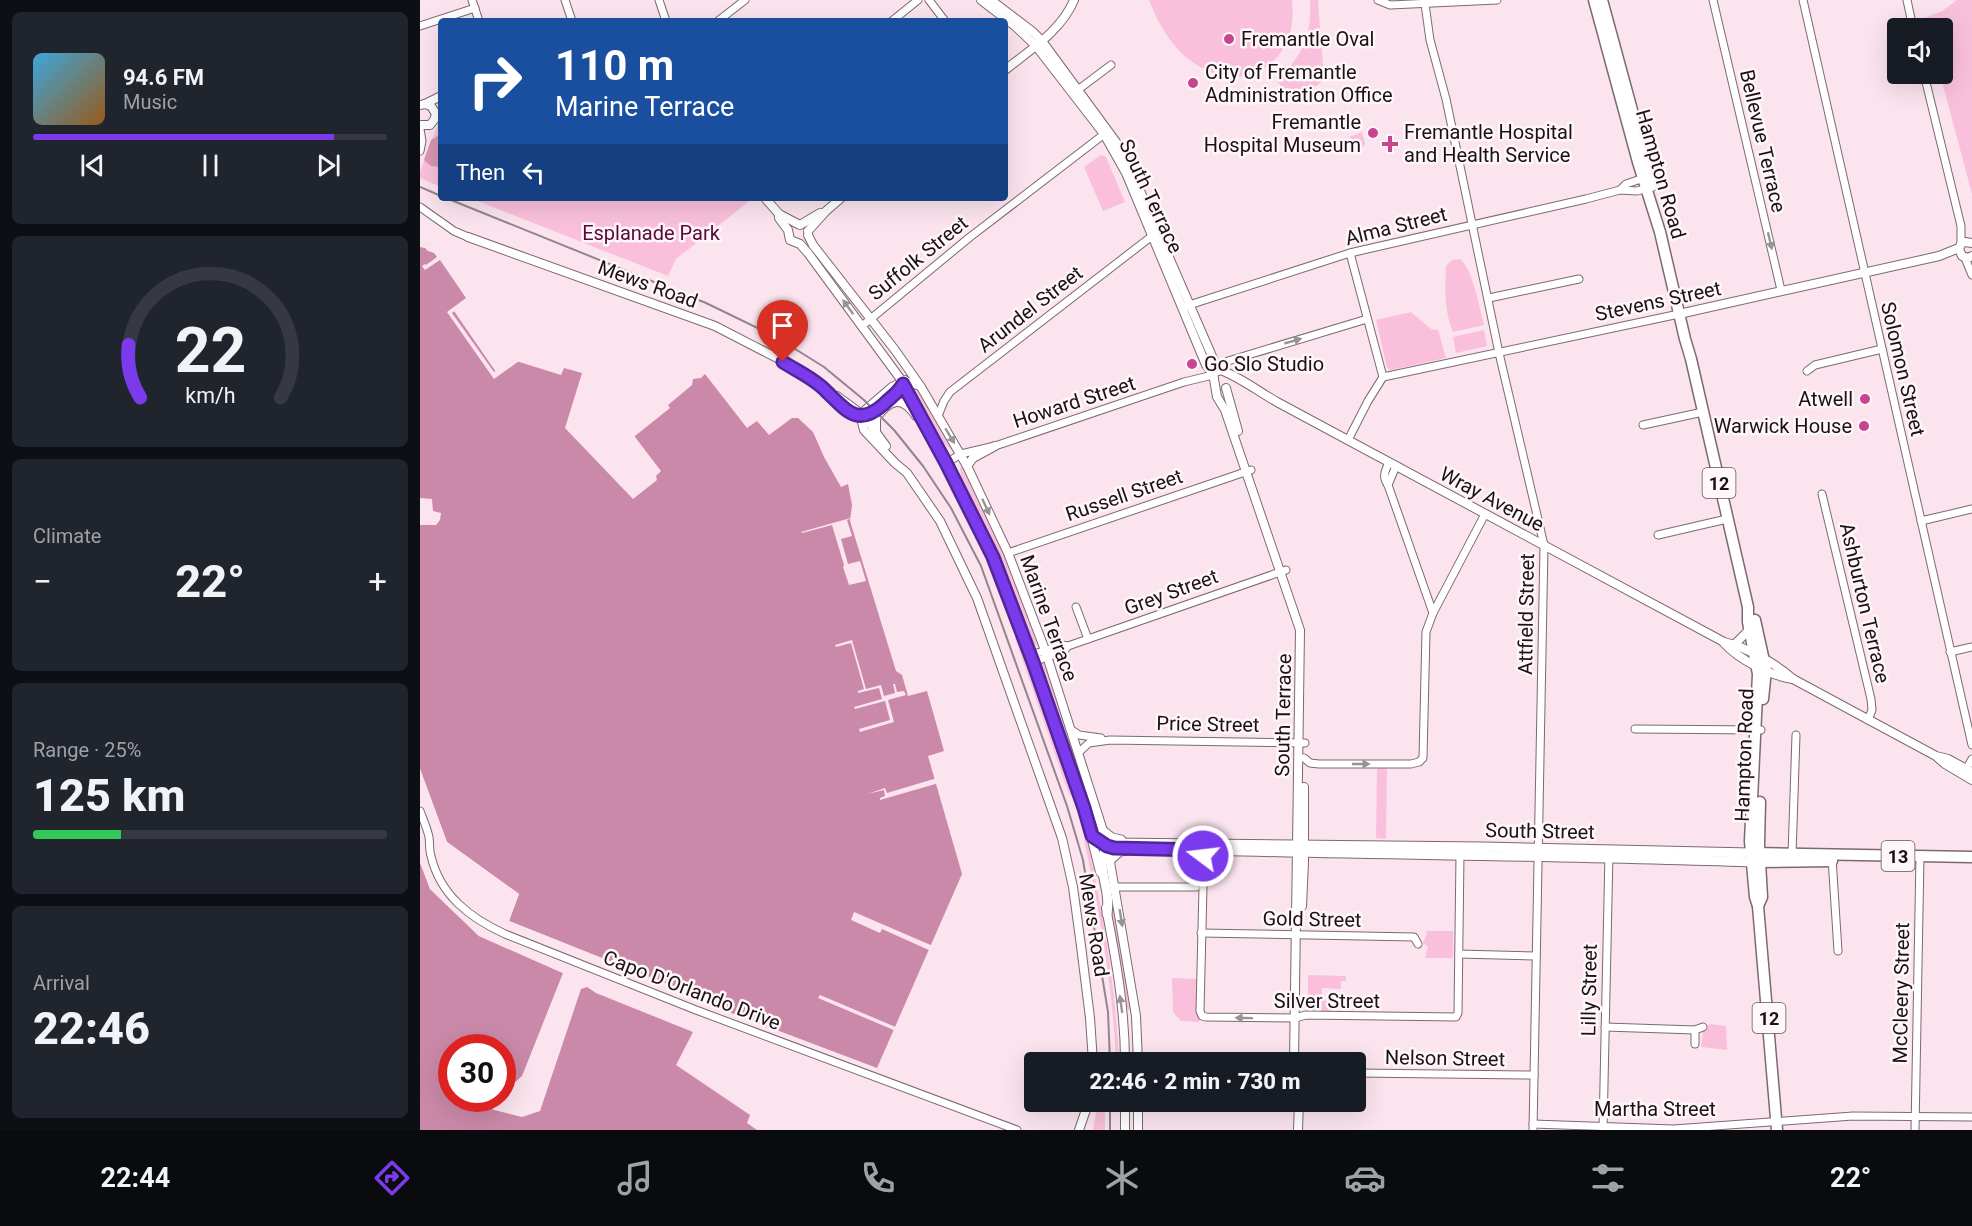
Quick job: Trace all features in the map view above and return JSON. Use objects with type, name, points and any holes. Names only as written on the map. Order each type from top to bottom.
[{"type":"main road","name":"Hampton Road","points":[[1594,0],[1648,182]]},
{"type":"main road","name":"Hampton Road","points":[[1602,0],[1689,334],[1691,359],[1748,607],[1749,626],[1760,663]]},
{"type":"main road","name":"Hampton Road","points":[[1748,607],[1755,620],[1760,663],[1755,858],[1762,897],[1758,906],[1776,1126]]},
{"type":"main road","points":[[1103,831],[1112,838],[1136,846]]},
{"type":"main road","points":[[1092,836],[1107,846],[1102,863],[1107,914]]},
{"type":"main road","name":"South Street","points":[[1107,846],[1113,843],[1136,846],[1460,854],[1538,853]]},
{"type":"main road","points":[[1110,860],[1120,851],[1136,846]]},
{"type":"main road","name":"South Street","points":[[1300,850],[1972,861]]},
{"type":"main road","name":"South Street","points":[[1920,859],[1951,857],[1972,861]]},
{"type":"street","points":[[472,0],[478,18]]},
{"type":"street","points":[[565,0],[571,18]]},
{"type":"street","points":[[659,0],[665,18]]},
{"type":"street","points":[[722,18],[745,0]]},
{"type":"street","points":[[896,18],[918,0]]},
{"type":"street","points":[[929,0],[943,18]]},
{"type":"street","name":"South Terrace","points":[[981,0],[1005,18]]},
{"type":"street","name":"South Terrace","points":[[991,0],[1033,32],[1131,170],[1186,306],[1206,365],[1217,374],[1229,376],[1228,386],[1235,423],[1300,630],[1302,743],[1296,1052]]},
{"type":"street","points":[[1008,68],[1057,26],[1074,0]]},
{"type":"street","points":[[1378,0],[1390,4],[1497,0]]},
{"type":"street","name":"Bellevue Terrace","points":[[1713,0],[1781,290]]},
{"type":"street","name":"Solomon Street","points":[[1803,0],[1972,745]]},
{"type":"street","points":[[1907,0],[1911,18]]},
{"type":"street","name":"Attfield Street","points":[[1425,4],[1430,40],[1446,99],[1499,353],[1544,545],[1533,1127]]},
{"type":"street","points":[[446,18],[475,9]]},
{"type":"street","points":[[420,26],[438,20]]},
{"type":"street","name":"South Terrace","points":[[1008,21],[1039,43]]},
{"type":"street","points":[[1075,91],[1111,65]]},
{"type":"street","points":[[1926,84],[1971,272]]},
{"type":"street","points":[[422,104],[438,97]]},
{"type":"street","points":[[420,151],[422,141],[420,127],[430,125],[438,110],[422,104]]},
{"type":"street","name":"South Terrace","points":[[1106,132],[1186,306]]},
{"type":"street","name":"Suffolk Street","points":[[862,326],[970,237],[1106,132]]},
{"type":"street","name":"Alma Street","points":[[1186,306],[1350,253],[1620,190],[1637,191],[1648,182]]},
{"type":"street","name":"Alma Street","points":[[1620,190],[1626,184],[1648,182]]},
{"type":"street","name":"Marine Terrace","points":[[768,201],[779,214],[804,226],[813,245],[921,387],[961,454],[1008,553],[1046,653],[1107,846],[1116,886],[1136,1016],[1138,1052]]},
{"type":"street","points":[[800,244],[806,241],[808,233],[838,201]]},
{"type":"street","name":"Mews Road","points":[[420,207],[454,231],[468,237],[715,326],[779,359],[826,390],[831,397],[861,413],[864,429],[895,463],[903,468],[940,521],[977,598],[1057,824],[1073,887],[1092,1052]]},
{"type":"street","points":[[788,230],[826,211]]},
{"type":"street","name":"Marine Terrace","points":[[779,214],[779,218],[788,230],[790,240],[800,244],[895,370],[900,384],[927,427],[993,557],[1032,658],[1092,836],[1122,1006],[1125,1052]]},
{"type":"street","name":"Arundel Street","points":[[938,416],[950,392],[1152,236]]},
{"type":"street","name":"Stevens Street","points":[[1383,377],[1967,251]]},
{"type":"street","points":[[1348,440],[1383,377],[1350,253]]},
{"type":"street","points":[[1489,298],[1579,279]]},
{"type":"street","name":"Howard Street","points":[[946,463],[961,454],[995,446],[1184,382],[1217,374],[1228,361],[1367,319]]},
{"type":"street","points":[[1807,371],[1815,365],[1882,349]]},
{"type":"street","points":[[895,350],[907,374],[900,384],[861,413],[900,461],[903,468]]},
{"type":"street","name":"South Terrace","points":[[1217,374],[1217,397],[1225,410],[1249,471]]},
{"type":"street","name":"Wray Avenue","points":[[1245,384],[1219,388],[1217,374],[1237,376],[1245,384],[1392,464],[1724,642],[1734,645],[1760,663]]},
{"type":"street","points":[[900,384],[921,387]]},
{"type":"street","points":[[878,436],[875,426],[876,418],[900,392],[900,384]]},
{"type":"street","points":[[884,408],[894,402],[903,402],[927,427]]},
{"type":"street","points":[[1643,425],[1703,412]]},
{"type":"street","points":[[967,466],[973,458],[995,446]]},
{"type":"street","points":[[1392,464],[1384,477],[1389,485],[1433,613]]},
{"type":"street","name":"Russell Street","points":[[1008,553],[1249,471]]},
{"type":"street","name":"Ashburton Terrace","points":[[1822,494],[1871,699],[1872,710],[1868,720]]},
{"type":"street","points":[[1921,521],[1972,509]]},
{"type":"street","points":[[1304,758],[1319,764],[1411,764],[1423,758],[1426,632],[1433,613],[1485,514]]},
{"type":"street","points":[[1658,535],[1727,519]]},
{"type":"street","name":"Grey Street","points":[[1032,658],[1062,645],[1068,646],[1283,571]]},
{"type":"street","points":[[1076,607],[1088,639]]},
{"type":"street","points":[[1734,645],[1747,632],[1749,626]]},
{"type":"street","name":"Wray Avenue","points":[[1724,642],[1732,651],[1783,670],[1793,680],[1935,756],[1948,759],[1967,772]]},
{"type":"street","points":[[1950,652],[1972,647]]},
{"type":"street","name":"Price Street","points":[[1069,728],[1079,735],[1110,740],[1302,743]]},
{"type":"street","points":[[1635,729],[1758,730]]},
{"type":"street","points":[[1792,858],[1796,735]]},
{"type":"street","name":"Price Street","points":[[1078,753],[1089,743],[1110,740]]},
{"type":"street","name":"South Terrace","points":[[1300,850],[1304,758],[1302,743]]},
{"type":"street","points":[[1972,759],[1967,772],[1972,780]]},
{"type":"street","name":"Capo D'Orlando Drive","points":[[420,811],[429,836],[430,854],[444,889],[460,906],[480,921],[505,934],[696,1011],[1017,1130]]},
{"type":"street","points":[[1201,847],[1203,877],[1201,933]]},
{"type":"street","points":[[1460,854],[1459,954],[1536,956]]},
{"type":"street","name":"Lilly Street","points":[[1604,1128],[1609,854]]},
{"type":"street","points":[[1832,859],[1838,951]]},
{"type":"street","name":"McCleery Street","points":[[1915,1130],[1920,859]]},
{"type":"street","points":[[1116,886],[1196,887]]},
{"type":"street","name":"Gold Street","points":[[1201,933],[1414,937],[1418,944]]},
{"type":"street","name":"Silver Street","points":[[1201,933],[1200,1009],[1201,1014],[1206,1017],[1456,1017],[1458,1013],[1459,954]]},
{"type":"street","points":[[1605,1027],[1695,1030],[1703,1027]]},
{"type":"street","points":[[1695,1030],[1695,1044]]},
{"type":"street","name":"Nelson Street","points":[[1366,1073],[1534,1075]]},
{"type":"street","points":[[1079,1130],[1085,1112]]},
{"type":"street","points":[[1125,1112],[1125,1130]]},
{"type":"street","points":[[1138,1112],[1138,1130]]},
{"type":"street","points":[[1293,1130],[1294,1112]]},
{"type":"street","points":[[1298,1130],[1299,1112]]},
{"type":"street","name":"Martha Street","points":[[1533,1127],[1674,1129],[1776,1126],[1853,1116],[1972,1117]]},
{"type":"green space","name":"Fremantle Oval","points":[[1149,0],[1292,0],[1289,37],[1275,59],[1255,73],[1231,77],[1219,75],[1196,64],[1178,49],[1158,21]]},
{"type":"green space","points":[[1310,0],[1318,0],[1324,80],[1301,97],[1296,88],[1285,94],[1277,80],[1293,63],[1304,44],[1309,24]]},
{"type":"green space","points":[[1957,0],[1972,0],[1972,194],[1943,84],[1953,84],[1953,18],[1925,18],[1942,11]]},
{"type":"green space","points":[[438,124],[438,186],[420,178],[420,172]]},
{"type":"green space","points":[[1362,132],[1365,144],[1360,152],[1350,155],[1347,146],[1349,137]]},
{"type":"green space","points":[[1101,155],[1106,157],[1125,202],[1103,211],[1084,167]]},
{"type":"green space","name":"Esplanade Park","points":[[478,201],[749,201],[676,259],[668,276]]},
{"type":"green space","points":[[1460,259],[1472,279],[1484,325],[1453,332],[1445,291],[1446,266],[1452,260]]},
{"type":"green space","points":[[1411,312],[1431,329],[1438,330],[1446,358],[1391,370],[1387,368],[1376,320]]},
{"type":"green space","points":[[1484,330],[1487,346],[1456,353],[1453,337]]},
{"type":"green space","points":[[909,386],[919,391],[955,453],[939,439]]},
{"type":"green space","points":[[963,466],[1004,551],[1038,646],[1026,634],[1000,564],[961,481],[960,468]]},
{"type":"green space","points":[[986,561],[990,562],[1019,634],[1015,635]]},
{"type":"green space","points":[[1017,637],[1066,770],[1072,795],[1070,796],[1015,638]]},
{"type":"green space","points":[[1045,662],[1103,839],[1096,834],[1093,828],[1040,673],[1041,663]]},
{"type":"green space","points":[[1377,767],[1387,767],[1386,839],[1376,838]]},
{"type":"green space","points":[[1087,839],[1108,950],[1118,1052],[1115,1052],[1105,950],[1084,840]]},
{"type":"green space","points":[[1106,854],[1132,1013],[1123,1001],[1104,866]]},
{"type":"green space","points":[[1425,931],[1453,931],[1453,958],[1425,958],[1428,947],[1423,943],[1427,934]]},
{"type":"green space","points":[[1308,975],[1346,976],[1346,981],[1341,981],[1341,989],[1322,988],[1322,998],[1325,1001],[1334,1001],[1333,1011],[1308,1010]]},
{"type":"green space","points":[[1172,978],[1198,979],[1199,1022],[1181,1021],[1173,1012]]},
{"type":"green space","points":[[1710,1024],[1726,1026],[1727,1050],[1701,1047],[1703,1031]]},
{"type":"green space","points":[[1096,1112],[1105,1112],[1105,1130],[1093,1130]]},
{"type":"shaded area","points":[[438,136],[438,167],[431,166],[424,160],[431,140]]},
{"type":"shaded area","points":[[420,244],[430,245],[470,298],[454,311],[496,372],[513,360],[561,375],[564,368],[582,373],[565,428],[633,499],[657,480],[656,476],[661,471],[635,436],[670,408],[668,405],[692,385],[693,379],[701,378],[705,374],[747,428],[757,421],[769,435],[792,418],[798,418],[813,432],[841,487],[848,484],[852,505],[850,521],[896,671],[902,675],[908,696],[927,691],[944,751],[928,756],[962,874],[877,1068],[705,1003],[703,998],[509,921],[519,894],[447,842],[420,769],[420,525],[436,525],[441,513],[433,511],[432,499],[420,498]]},
{"type":"shaded area","points":[[420,863],[430,889],[479,936],[563,973],[522,1076],[516,1081],[516,1034],[438,1034],[438,1112],[502,1112],[522,1117],[540,1111],[581,989],[587,987],[596,993],[693,1032],[676,1065],[750,1115],[747,1123],[757,1130],[420,1130]]},
{"type":"pier","points":[[420,243],[434,246],[471,298],[452,313],[494,372],[513,360],[519,361],[494,379],[447,312],[466,298],[440,260],[425,270],[422,266],[437,257],[434,253],[420,247]]},
{"type":"pier","points":[[854,517],[847,520],[852,536],[841,539],[848,564],[860,561],[866,581],[849,585],[832,525],[801,532]]},
{"type":"pier","points":[[852,640],[866,689],[881,685],[884,696],[895,693],[893,684],[895,684],[897,692],[904,691],[906,695],[888,700],[894,722],[860,732],[859,729],[890,720],[885,701],[855,709],[854,707],[882,699],[879,688],[858,693],[864,689],[851,643],[836,647],[835,645]]},
{"type":"pier","points":[[420,769],[447,842],[519,894],[509,921],[574,947],[573,950],[506,923],[516,896],[445,844],[420,777]]},
{"type":"pier","points":[[937,778],[939,783],[880,800],[885,796],[884,790],[867,794],[885,788],[887,793]]},
{"type":"pier","points":[[420,860],[423,862],[432,887],[481,934],[565,970],[563,973],[479,936],[430,889]]},
{"type":"pier","points":[[854,912],[933,946],[931,951],[882,929],[880,933],[851,920]]},
{"type":"pier","points":[[820,995],[898,1028],[896,1031],[818,998]]},
{"type":"railway","points":[[420,187],[438,195]]},
{"type":"railway","points":[[453,201],[706,303],[776,337],[824,367],[864,400],[894,430],[923,466],[951,508],[981,566],[1067,806],[1083,860],[1108,1012],[1110,1052]]},
{"type":"railway","points":[[1110,1112],[1110,1130]]},
{"type":"place","name":"Fremantle Oval","points":[[1229,39]]},
{"type":"place","name":"City of Fremantle Administration Office","points":[[1193,83]]},
{"type":"place","name":"Fremantle Hospital Museum","points":[[1373,133]]},
{"type":"place","name":"Fremantle Hospital and Health Service","points":[[1390,144]]},
{"type":"place","name":"Go Slo Studio","points":[[1192,364]]},
{"type":"place","name":"Atwell","points":[[1865,399]]},
{"type":"place","name":"Warwick House","points":[[1864,426]]},
{"type":"route","points":[[783,362],[826,390],[845,410],[856,416],[870,415],[903,384],[993,557],[1033,662],[1092,836],[1114,848],[1201,850],[1203,856]]}]
